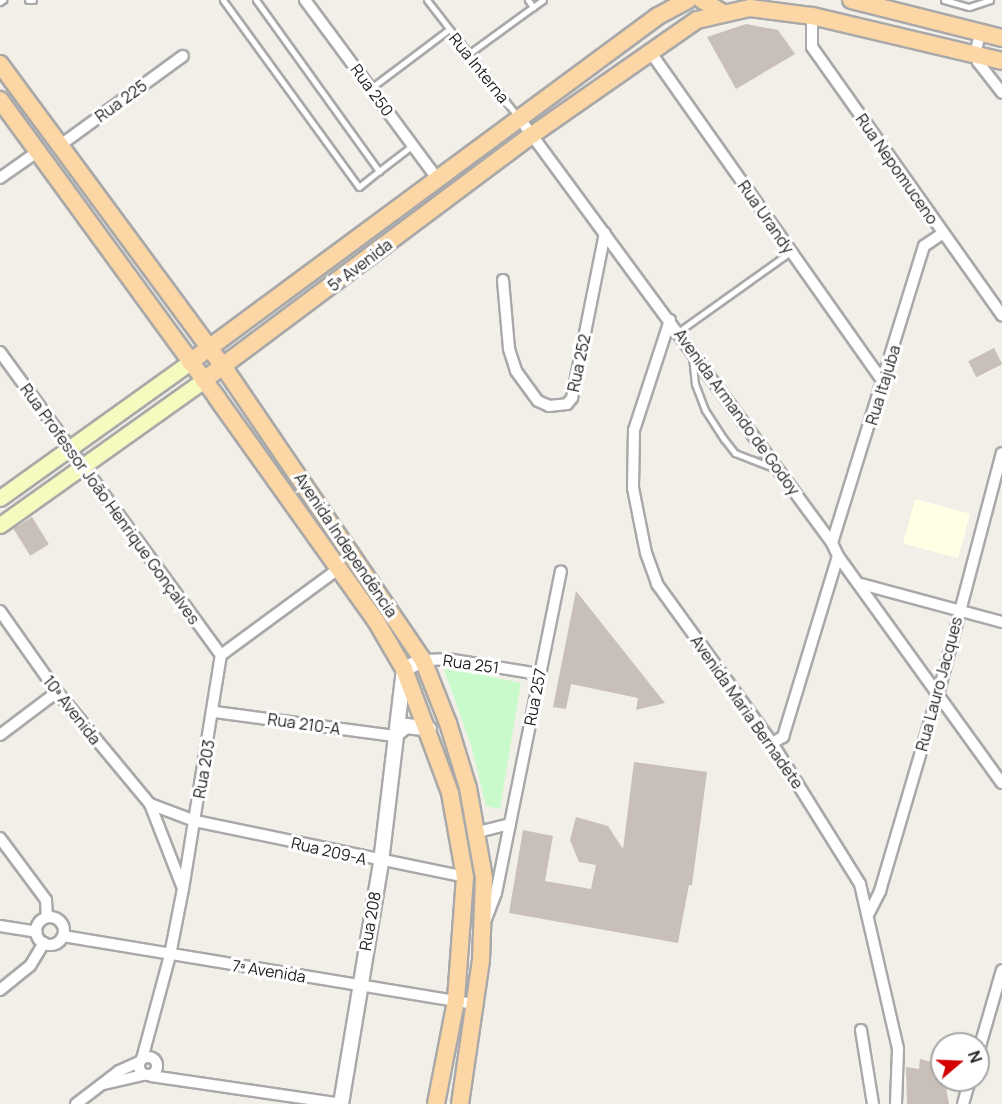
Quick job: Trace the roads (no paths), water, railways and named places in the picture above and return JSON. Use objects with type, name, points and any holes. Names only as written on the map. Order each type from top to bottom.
[{"type":"main road","name":"5ª Avenida","points":[[0,498],[438,180],[520,119],[660,8],[688,0]]},
{"type":"main road","points":[[702,0],[723,13]]},
{"type":"main road","points":[[851,0],[993,34]]},
{"type":"main road","name":"5ª Avenida","points":[[0,525],[204,381],[649,50],[697,20],[750,8],[812,16],[1002,61]]},
{"type":"main road","name":"Avenida Independência","points":[[0,64],[223,366],[423,660],[448,723],[478,832],[484,924],[460,1104]]},
{"type":"main road","name":"Avenida Independência","points":[[0,100],[338,569],[404,669],[429,729],[460,835],[465,877],[461,957],[456,1001],[436,1104]]},
{"type":"main road","points":[[461,957],[481,960]]},
{"type":"street","name":"Rua 250","points":[[306,0],[438,180]]},
{"type":"street","name":"Rua Nepomuceno","points":[[812,16],[812,47],[942,234],[1002,315]]},
{"type":"street","points":[[993,34],[975,54],[1002,93]]},
{"type":"street","name":"Rua Urandy","points":[[649,50],[884,383]]},
{"type":"street","name":"Rua 225","points":[[59,146],[183,56]]},
{"type":"street","name":"Rua Interna","points":[[520,119],[532,135]]},
{"type":"street","name":"Avenida Armando de Godoy","points":[[532,135],[832,543],[838,556],[939,691],[1002,783]]},
{"type":"street","points":[[0,178],[37,152]]},
{"type":"street","name":"Rua 252","points":[[503,280],[509,349],[516,371],[538,402],[558,407],[567,404],[572,398],[605,233]]},
{"type":"street","name":"Rua Itajuba","points":[[832,543],[884,383],[924,246],[942,234]]},
{"type":"street","name":"Avenida Maria Bernadete","points":[[670,320],[634,430],[637,520],[657,584],[772,742],[860,884],[869,913],[898,1049],[896,1104]]},
{"type":"street","name":"Rua Professor João Henrique Gonçalves","points":[[0,352],[221,655]]},
{"type":"street","name":"Rua Lauro Jacques","points":[[869,913],[880,891],[939,691],[1002,453]]},
{"type":"street","points":[[990,497],[1002,500]]},
{"type":"street","points":[[772,742],[783,737],[838,556]]},
{"type":"street","points":[[221,655],[338,569]]},
{"type":"street","name":"Rua 257","points":[[484,924],[496,893],[561,571]]},
{"type":"street","points":[[861,584],[1002,622]]},
{"type":"street","name":"10ª Avenida","points":[[0,611],[57,692],[150,804],[183,889]]},
{"type":"street","name":"Rua 203","points":[[140,1061],[153,1024],[170,955],[215,712],[221,655]]},
{"type":"street","name":"Rua 251","points":[[404,669],[423,660],[447,658],[539,674]]},
{"type":"street","name":"Rua 208","points":[[342,1104],[359,985],[381,862],[394,736],[404,669]]},
{"type":"street","points":[[0,735],[57,692]]},
{"type":"street","name":"Rua 210-A","points":[[215,712],[394,736]]},
{"type":"street","points":[[394,736],[406,726],[429,729]]},
{"type":"street","points":[[150,804],[195,820]]},
{"type":"street","name":"Rua 209-A","points":[[195,820],[381,862],[465,877]]},
{"type":"street","points":[[478,832],[510,824]]},
{"type":"street","points":[[0,838],[46,900],[47,918]]},
{"type":"street","points":[[47,918],[59,920],[63,936],[53,945],[44,943],[37,932],[39,923],[47,918]]},
{"type":"street","points":[[0,926],[37,932]]},
{"type":"street","name":"7ª Avenida","points":[[63,936],[474,1004]]},
{"type":"street","points":[[0,990],[30,966],[44,943]]},
{"type":"street","points":[[984,1032],[1002,970]]},
{"type":"street","name":"Rua 203","points":[[152,1070],[153,1024]]},
{"type":"street","points":[[861,1029],[873,1104]]},
{"type":"street","points":[[140,1061],[152,1070]]},
{"type":"street","points":[[140,1061],[152,1070],[178,1081],[342,1104]]},
{"type":"street","points":[[76,1104],[119,1071],[140,1061]]},
{"type":"street","points":[[101,1085],[152,1070]]},
{"type":"lane","points":[[28,0],[33,0]]},
{"type":"lane","points":[[223,0],[359,187],[413,146]]},
{"type":"lane","points":[[256,0],[379,171]]},
{"type":"lane","name":"Rua Interna","points":[[427,0],[466,55],[520,119]]},
{"type":"lane","points":[[528,0],[533,7]]},
{"type":"lane","points":[[466,55],[543,0]]},
{"type":"lane","points":[[944,0],[969,7],[990,0]]},
{"type":"lane","points":[[371,88],[448,30]]},
{"type":"lane","points":[[678,332],[790,252]]},
{"type":"lane","points":[[692,351],[695,384],[705,410],[724,439],[735,453],[759,465],[777,469]]}]
